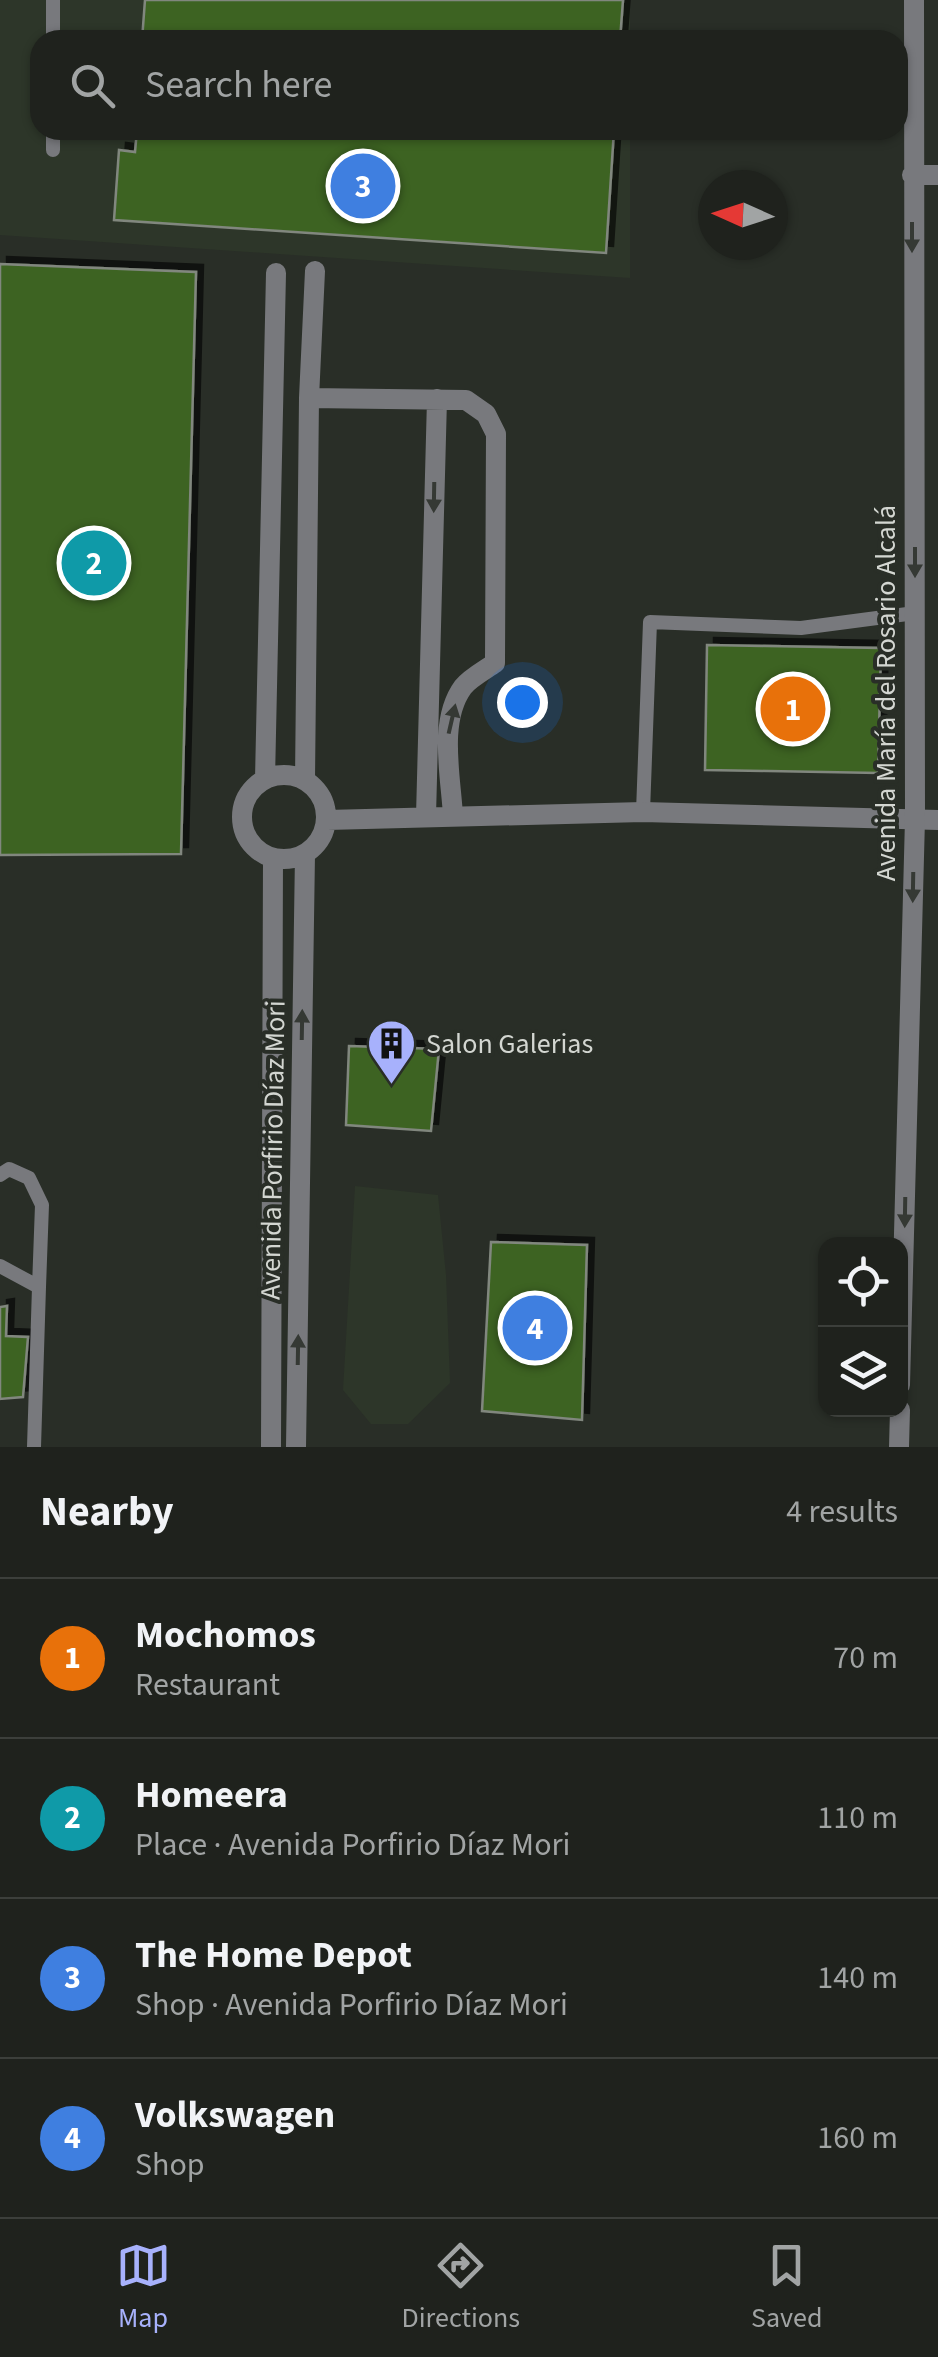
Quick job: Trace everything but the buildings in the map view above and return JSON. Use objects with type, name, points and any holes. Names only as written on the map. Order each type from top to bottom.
[{"type":"street","name":"Avenida María del Rosario Alcalá","points":[[902,1327],[915,819],[914,0]]},
{"type":"street","points":[[912,175],[938,175]]},
{"type":"street","points":[[305,780],[314,271]]},
{"type":"street","points":[[265,779],[276,273]]},
{"type":"street","points":[[309,398],[466,400],[486,414],[496,434],[495,663],[463,686],[455,704],[448,732],[453,816]]},
{"type":"street","points":[[426,816],[437,399]]},
{"type":"street","points":[[292,775],[305,780],[322,797],[326,820],[320,840],[304,854],[283,860],[272,858],[252,844],[242,821],[247,796],[265,779],[292,775]]},
{"type":"street","points":[[326,820],[643,812],[938,820]]},
{"type":"street","name":"Avenida Porfirio Díaz Mori","points":[[296,1447],[304,854]]},
{"type":"street","name":"Avenida Porfirio Díaz Mori","points":[[271,1447],[272,858]]},
{"type":"street","points":[[899,1447],[900,1417]]},
{"type":"lane","points":[[53,0],[53,30]]},
{"type":"lane","points":[[53,140],[53,150]]},
{"type":"lane","points":[[643,812],[650,622],[801,628],[916,613]]},
{"type":"lane","points":[[0,1175],[9,1170],[30,1178],[42,1205],[34,1447]]},
{"type":"lane","points":[[0,1266],[39,1287]]},
{"type":"shaded area","points":[[0,0],[630,0],[630,30],[30,30],[30,140],[630,140],[630,278],[0,235]]},
{"type":"shaded area","points":[[355,1186],[438,1195],[450,1383],[408,1424],[371,1424],[343,1390]]},
{"type":"place","name":"The Home Depot","points":[[363,186]]},
{"type":"place","name":"Homeera","points":[[94,563]]},
{"type":"place","name":"Mochomos","points":[[793,709]]},
{"type":"place","name":"Salon Galerias","points":[[391,1086]]},
{"type":"place","name":"Volkswagen","points":[[535,1328]]}]
